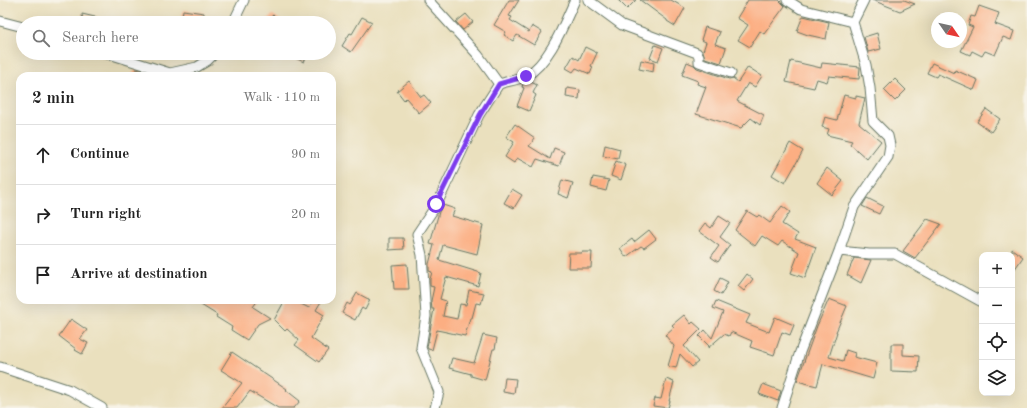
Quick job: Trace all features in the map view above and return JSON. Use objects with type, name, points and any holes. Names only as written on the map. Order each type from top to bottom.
[{"type":"street","points":[[236,16],[244,0]]},
{"type":"street","points":[[428,0],[478,55],[499,84]]},
{"type":"street","points":[[434,408],[439,392],[421,348],[426,316],[422,255],[417,234],[436,204],[480,115],[499,84],[526,76],[545,58],[561,30],[575,0]]},
{"type":"street","points":[[588,0],[622,25],[697,53],[699,56],[699,62],[731,73]]},
{"type":"street","points":[[787,0],[801,9],[853,22]]},
{"type":"street","points":[[782,408],[800,352],[839,251],[854,207],[888,157],[890,145],[888,136],[873,121],[866,65],[853,22],[864,0]]},
{"type":"street","points":[[0,21],[16,25]]},
{"type":"street","points":[[128,60],[167,72]]},
{"type":"street","points":[[174,72],[197,67],[208,60]]},
{"type":"street","points":[[839,251],[869,254],[895,254],[979,300]]},
{"type":"street","points":[[0,368],[70,390],[102,408]]},
{"type":"building","points":[[509,0],[519,0],[509,16],[512,17],[510,20],[529,32],[532,26],[542,32],[534,45],[517,35],[513,41],[504,35],[506,32],[494,25]]},
{"type":"building","points":[[618,0],[636,0],[627,9]]},
{"type":"building","points":[[640,0],[671,0],[685,8],[675,26]]},
{"type":"building","points":[[748,0],[779,0],[785,6],[764,34],[760,31],[750,47],[738,40],[748,25],[737,18]]},
{"type":"building","points":[[872,0],[904,0],[915,4],[900,11]]},
{"type":"building","points":[[979,6],[999,13],[995,24],[1014,31],[1011,40],[1003,37],[995,55],[985,51],[982,56],[972,51],[970,55],[961,51],[962,48],[967,48],[967,39],[973,27],[968,25],[971,16],[975,17]]},
{"type":"building","points":[[183,10],[204,13],[204,16],[182,16]]},
{"type":"building","points":[[466,14],[473,22],[463,30],[456,22]]},
{"type":"building","points":[[803,16],[829,22],[826,39],[797,31]]},
{"type":"building","points":[[362,17],[372,22],[351,52],[342,46],[350,33],[352,34]]},
{"type":"building","points":[[705,27],[720,32],[715,44],[726,48],[721,63],[705,58],[703,51],[706,42],[701,40]]},
{"type":"building","points":[[877,33],[881,49],[868,52],[864,37]]},
{"type":"building","points":[[655,45],[663,48],[658,61],[650,58]]},
{"type":"building","points":[[585,47],[597,53],[591,66],[593,67],[590,74],[576,68],[573,72],[566,68],[573,56],[579,60]]},
{"type":"building","points":[[641,60],[654,63],[653,72],[639,69]]},
{"type":"building","points":[[791,61],[821,68],[822,63],[860,67],[859,79],[829,76],[827,82],[817,79],[814,88],[786,82]]},
{"type":"building","points":[[687,62],[697,68],[729,79],[733,78],[738,82],[748,67],[762,76],[755,87],[748,83],[737,101],[764,115],[760,125],[751,118],[741,128],[696,114],[706,87],[697,84],[698,81],[682,75]]},
{"type":"building","points":[[932,63],[954,73],[955,70],[978,80],[974,90],[938,74],[936,77],[927,73]]},
{"type":"building","points":[[136,69],[148,72],[134,72]]},
{"type":"building","points":[[895,79],[906,90],[895,101],[884,90]]},
{"type":"building","points":[[409,81],[421,97],[424,95],[431,103],[419,113],[406,98],[404,100],[397,91]]},
{"type":"building","points":[[529,81],[537,85],[533,93],[536,95],[529,111],[517,106],[524,88],[522,87],[523,84]]},
{"type":"building","points":[[567,88],[580,90],[579,99],[566,97]]},
{"type":"building","points":[[844,95],[856,98],[856,96],[865,98],[859,123],[881,141],[867,159],[850,144],[852,141],[827,135],[829,129],[822,127],[825,117],[837,120]]},
{"type":"building","points":[[986,109],[1000,119],[991,132],[977,122]]},
{"type":"building","points":[[515,124],[535,138],[529,146],[550,159],[554,148],[564,152],[559,166],[537,159],[533,167],[517,158],[514,163],[505,157],[514,142],[506,137]]},
{"type":"building","points":[[790,143],[803,151],[785,183],[772,175]]},
{"type":"building","points":[[605,145],[620,149],[618,159],[603,156]]},
{"type":"building","points":[[616,161],[626,165],[621,180],[611,176]]},
{"type":"building","points":[[827,168],[843,181],[832,195],[817,183]]},
{"type":"building","points":[[593,177],[609,180],[606,191],[591,187]]},
{"type":"building","points":[[562,180],[573,183],[568,198],[558,194]]},
{"type":"building","points":[[512,189],[522,195],[514,208],[504,203]]},
{"type":"building","points":[[867,198],[883,206],[879,214],[862,206]]},
{"type":"building","points":[[443,205],[455,209],[452,216],[483,225],[477,254],[443,245],[439,260],[481,273],[478,286],[446,277],[440,299],[446,301],[443,316],[457,319],[460,304],[466,305],[469,290],[484,293],[481,304],[476,303],[465,336],[437,330],[432,350],[428,349],[427,347],[434,309],[432,309],[431,301],[434,287],[430,286],[432,272],[429,271],[429,264],[434,245],[430,244],[439,212]]},
{"type":"building","points":[[782,206],[790,212],[782,224],[798,234],[795,239],[816,247],[805,278],[791,273],[799,252],[782,241],[778,246],[762,236],[755,246],[735,230],[747,211],[757,217],[759,215],[770,223]]},
{"type":"building","points":[[719,216],[730,223],[720,237],[730,245],[718,262],[711,257],[719,246],[699,231],[705,223],[711,228]]},
{"type":"building","points":[[927,219],[941,224],[915,258],[903,251]]},
{"type":"building","points":[[649,230],[656,239],[644,248],[641,246],[626,257],[620,248],[632,239],[634,242]]},
{"type":"building","points":[[389,238],[403,238],[404,249],[389,250]]},
{"type":"building","points":[[1012,249],[1023,257],[1015,269],[1015,252],[1012,252]]},
{"type":"building","points":[[592,252],[591,268],[568,268],[569,253]]},
{"type":"building","points":[[854,258],[871,260],[861,283],[847,275]]},
{"type":"building","points":[[407,264],[409,289],[394,289],[392,265]]},
{"type":"building","points":[[747,274],[753,279],[744,291],[738,286]]},
{"type":"building","points":[[720,278],[728,282],[721,295],[714,291]]},
{"type":"building","points":[[357,293],[370,300],[365,310],[362,308],[355,320],[342,313],[347,303],[350,305]]},
{"type":"building","points":[[829,299],[847,306],[836,332],[829,357],[843,361],[846,350],[855,353],[854,357],[877,363],[873,379],[823,364],[817,386],[797,381],[817,326]]},
{"type":"building","points":[[716,301],[750,315],[746,323],[769,332],[775,317],[794,325],[790,335],[782,332],[774,355],[750,347],[752,341],[731,332],[729,336],[724,334],[708,348],[709,346],[699,336],[705,330],[712,338],[723,312],[713,308]]},
{"type":"building","points":[[199,304],[255,304],[253,307],[270,318],[258,324],[247,340],[231,330],[232,327],[216,317],[217,315]]},
{"type":"building","points":[[283,304],[301,304],[309,308],[312,304],[320,304],[316,310],[324,315],[311,338],[328,350],[319,362],[295,345],[299,340],[287,329],[285,331],[274,320]]},
{"type":"building","points":[[684,315],[691,324],[693,322],[701,329],[684,346],[698,362],[692,367],[680,354],[676,368],[668,366],[674,346],[665,335],[674,327],[672,325]]},
{"type":"building","points":[[71,319],[87,330],[80,339],[88,343],[82,354],[59,336]]},
{"type":"building","points":[[483,335],[497,338],[485,380],[471,376],[471,374],[449,368],[452,358],[474,363]]},
{"type":"building","points":[[891,344],[903,344],[903,355],[919,356],[918,372],[891,371]]},
{"type":"building","points":[[232,352],[287,389],[286,390],[300,401],[294,408],[278,408],[250,391],[237,408],[222,408],[242,383],[221,370]]},
{"type":"building","points":[[505,378],[516,379],[514,394],[503,392]]},
{"type":"building","points":[[666,379],[674,382],[668,408],[653,406],[655,398],[661,399]]},
{"type":"building","points":[[763,384],[781,391],[778,401],[759,394]]},
{"type":"route","points":[[436,204],[480,115],[499,84],[526,76]]}]
